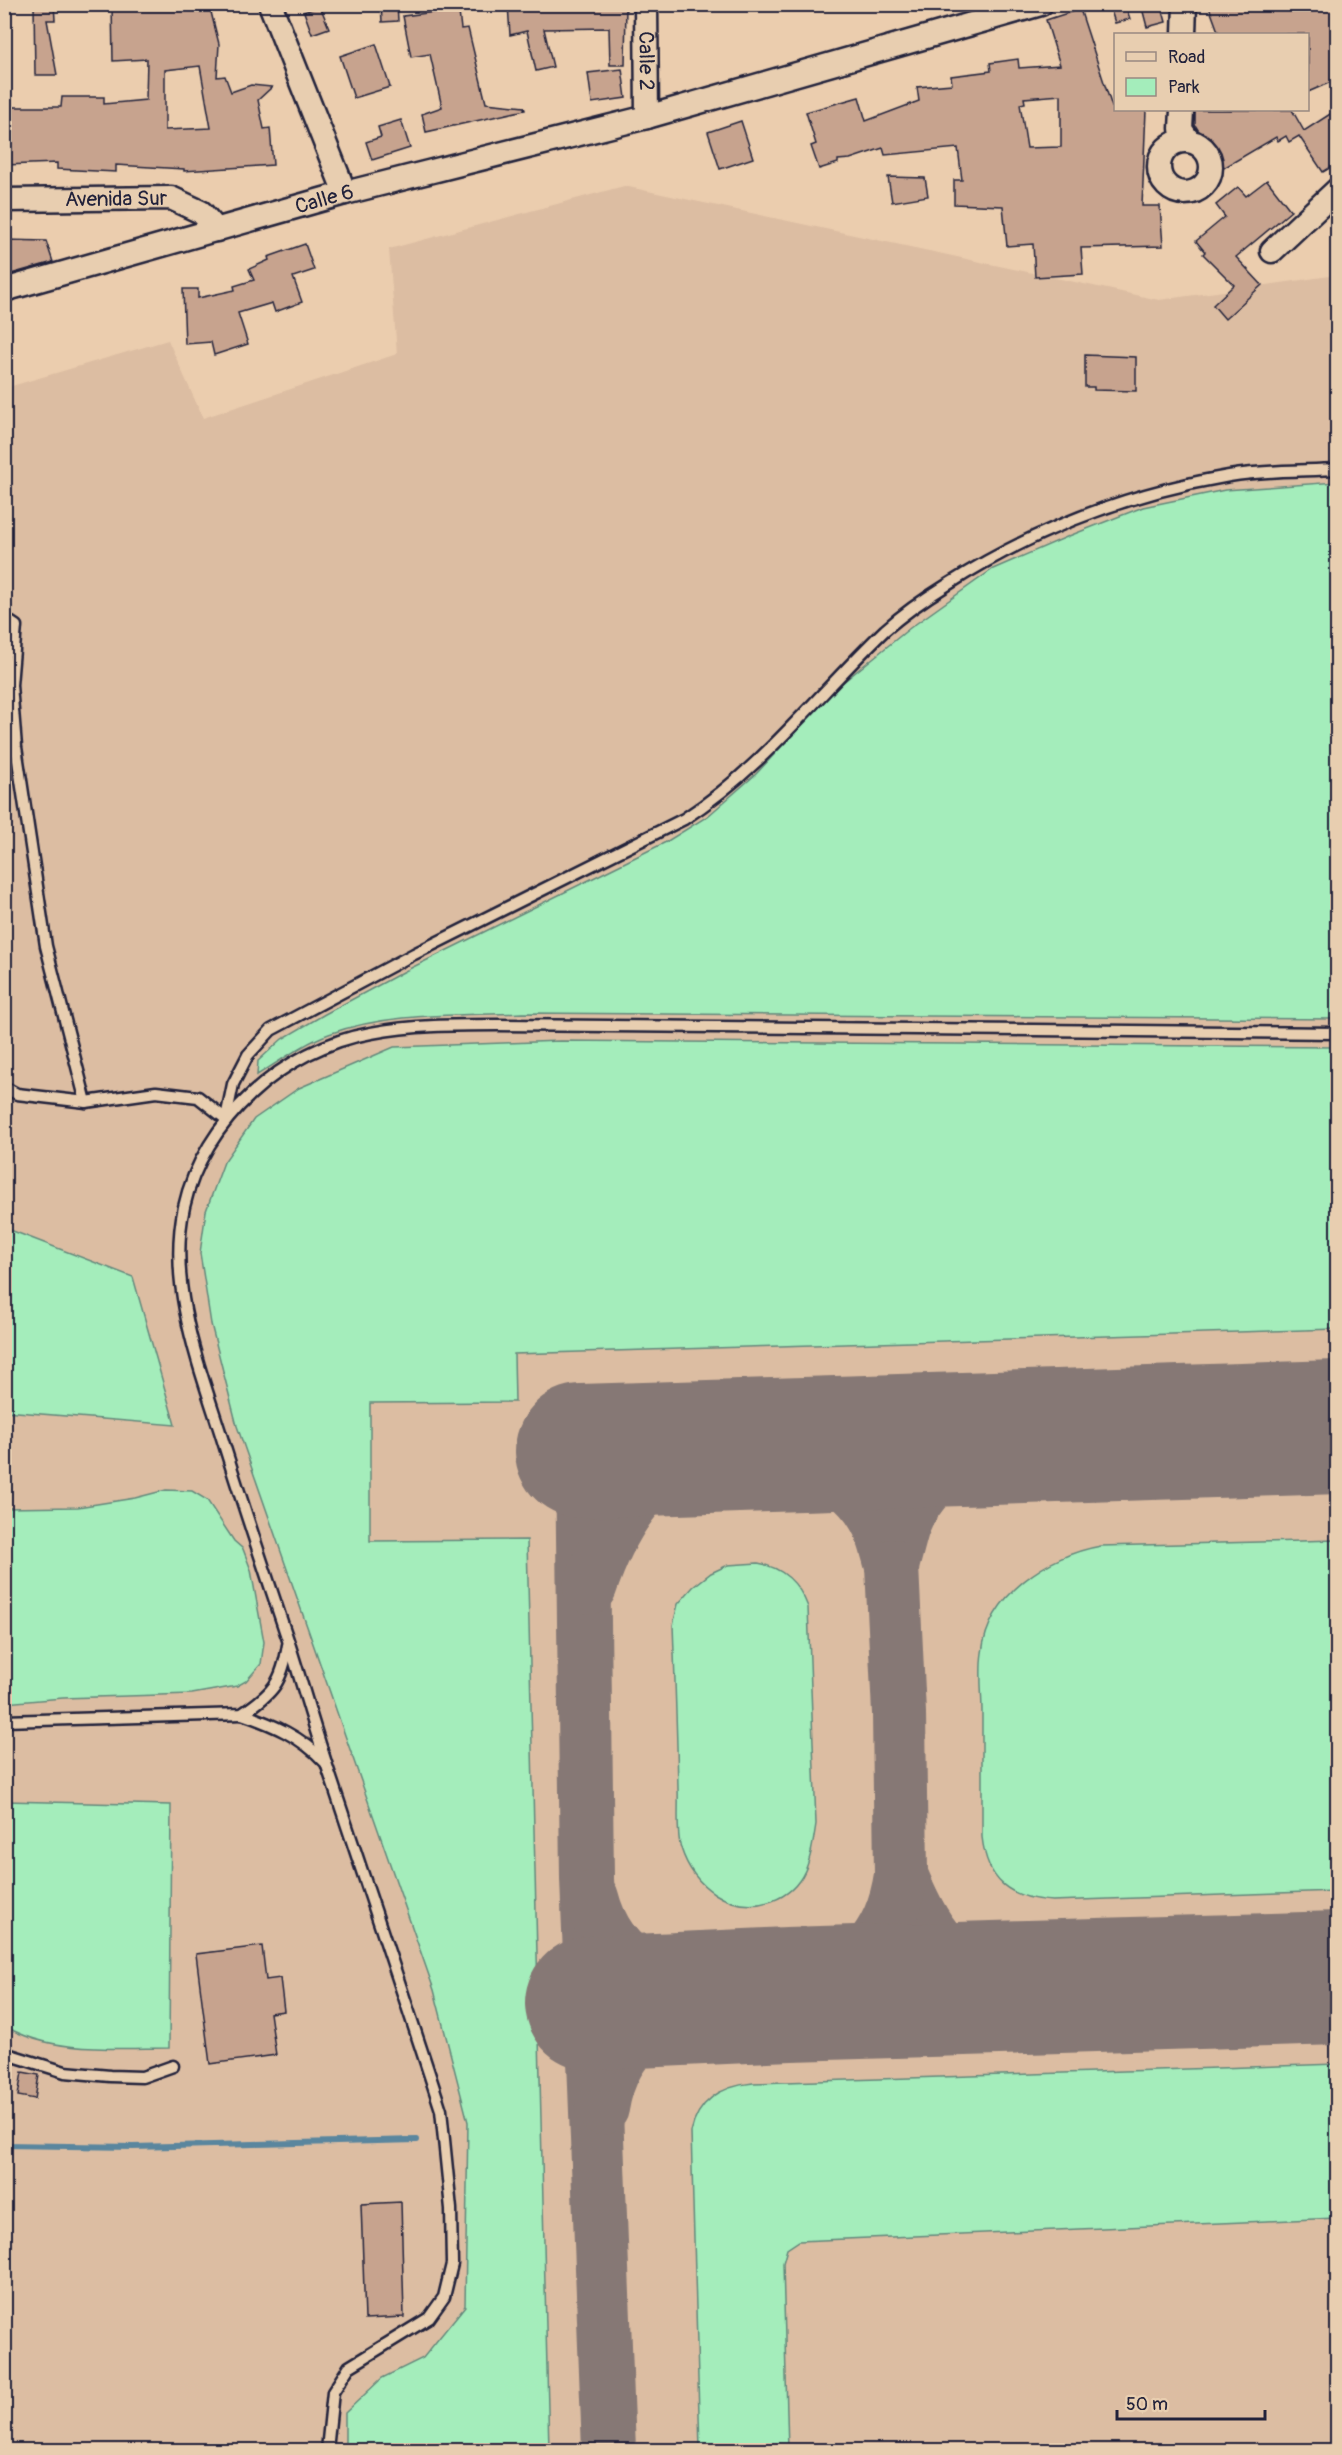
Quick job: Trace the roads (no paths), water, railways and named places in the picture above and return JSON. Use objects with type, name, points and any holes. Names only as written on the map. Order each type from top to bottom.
[{"type":"street","points":[[270,4],[345,193]]},
{"type":"street","name":"Calle 2","points":[[646,4],[647,117]]},
{"type":"street","name":"Calle 6","points":[[4,290],[345,193],[647,117],[1041,4]]},
{"type":"street","points":[[1184,33],[1185,4]]},
{"type":"street","points":[[1182,111],[1181,129],[1189,141]]},
{"type":"street","points":[[1272,251],[1338,189]]},
{"type":"street","name":"Avenida Sur","points":[[4,200],[171,198],[201,212],[217,230]]},
{"type":"lane","points":[[226,1119],[232,1084],[248,1055],[271,1030],[414,954],[684,819],[714,800],[762,759],[887,628],[922,601],[965,573],[1074,518],[1149,494],[1231,476],[1338,469]]},
{"type":"lane","points":[[4,618],[16,626],[11,685],[16,747],[46,946],[86,1102]]},
{"type":"lane","points":[[327,2451],[333,2392],[348,2367],[429,2318],[444,2297],[452,2264],[451,2209],[441,2110],[247,1519],[197,1359],[182,1286],[179,1255],[184,1208],[197,1167],[226,1119],[271,1077],[315,1050],[367,1033],[420,1026],[1338,1033]]},
{"type":"lane","points":[[4,1087],[17,1094],[86,1102],[156,1092],[198,1097],[226,1119]]},
{"type":"lane","points":[[242,1714],[266,1698],[278,1683],[284,1668],[289,1642]]},
{"type":"lane","points":[[4,1721],[242,1714],[268,1723],[294,1737],[312,1748],[327,1763]]},
{"type":"lane","points":[[4,2053],[65,2072],[110,2076],[142,2077],[173,2066]]},
{"type":"waterway","points":[[4,2145],[133,2147],[417,2140]]}]
